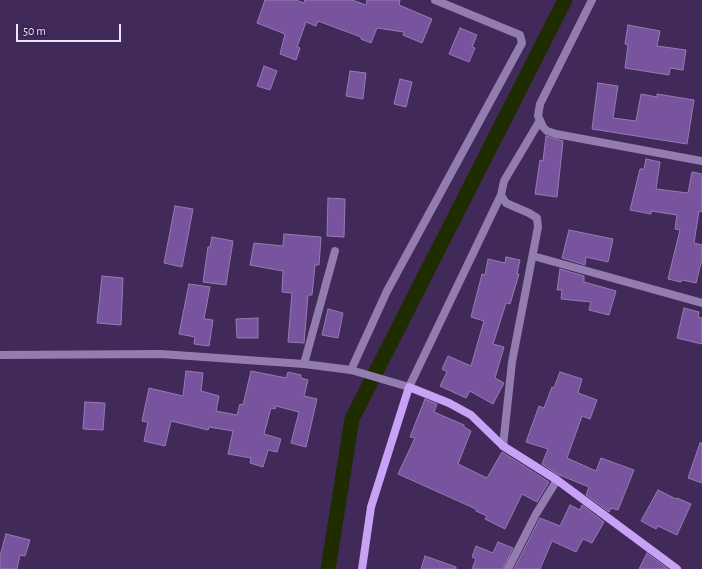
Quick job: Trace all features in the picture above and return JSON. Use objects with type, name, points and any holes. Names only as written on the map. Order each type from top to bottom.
[{"type":"street","points":[[350,370],[390,284],[522,43],[520,36],[435,0]]},
{"type":"street","points":[[362,569],[371,507],[409,387],[500,195],[504,181],[539,122],[540,104],[592,0]]},
{"type":"street","points":[[539,122],[547,131],[556,134],[702,161]]},
{"type":"street","points":[[500,195],[506,203],[537,218],[538,227],[512,362],[503,446]]},
{"type":"street","points":[[304,364],[335,251]]},
{"type":"street","points":[[533,256],[702,303]]},
{"type":"street","points":[[0,355],[161,354],[304,364],[350,370],[395,382],[449,403],[471,415],[503,446],[557,480],[676,569]]},
{"type":"street","points":[[508,569],[536,514],[557,480]]},
{"type":"building","points":[[265,0],[296,0],[304,3],[305,0],[352,0],[366,5],[367,0],[400,0],[399,5],[432,19],[422,43],[403,35],[404,32],[377,28],[371,43],[361,39],[361,37],[318,21],[316,26],[306,22],[297,47],[300,48],[296,60],[280,54],[285,34],[257,23]]},
{"type":"building","points":[[628,25],[660,31],[657,46],[686,50],[683,70],[670,68],[669,75],[625,68],[628,45],[625,44]]},
{"type":"building","points":[[460,28],[477,35],[472,47],[475,48],[469,62],[449,54]]},
{"type":"building","points":[[264,66],[277,71],[270,90],[257,86]]},
{"type":"building","points":[[350,71],[366,73],[363,99],[346,96]]},
{"type":"building","points":[[400,79],[412,82],[406,107],[394,104]]},
{"type":"building","points":[[598,83],[618,86],[613,118],[636,121],[641,94],[657,97],[657,94],[694,100],[687,144],[592,129]]},
{"type":"building","points":[[546,136],[563,141],[557,197],[535,194],[540,160],[543,161]]},
{"type":"building","points":[[646,159],[660,162],[656,189],[688,193],[692,172],[702,174],[702,212],[699,211],[694,243],[702,245],[702,259],[696,283],[668,279],[680,230],[675,229],[677,215],[651,211],[651,214],[630,210],[640,169],[644,169]]},
{"type":"building","points":[[328,198],[345,199],[344,237],[327,236]]},
{"type":"building","points":[[175,206],[193,209],[182,267],[164,263]]},
{"type":"building","points":[[569,230],[613,239],[608,262],[586,257],[585,265],[562,258]]},
{"type":"building","points":[[284,234],[321,237],[319,265],[315,265],[312,295],[308,295],[304,343],[288,342],[292,293],[282,292],[283,271],[250,265],[254,243],[283,246]]},
{"type":"building","points":[[212,237],[233,241],[226,285],[203,282],[208,247],[210,247]]},
{"type":"building","points":[[506,257],[520,260],[517,274],[519,274],[510,304],[506,303],[493,344],[504,347],[495,378],[504,383],[493,404],[470,391],[466,398],[440,386],[447,372],[442,369],[448,356],[471,366],[484,321],[471,317],[482,274],[485,275],[488,259],[505,263]]},
{"type":"building","points":[[560,269],[584,276],[584,282],[616,291],[609,315],[589,310],[591,302],[561,299],[562,290],[557,290]]},
{"type":"building","points":[[102,276],[123,278],[121,325],[97,323]]},
{"type":"building","points":[[189,284],[210,287],[204,319],[213,320],[209,346],[194,344],[195,337],[179,334]]},
{"type":"building","points":[[684,308],[699,312],[698,317],[702,318],[702,344],[677,338]]},
{"type":"building","points":[[328,309],[343,313],[338,338],[322,335]]},
{"type":"building","points":[[258,318],[258,338],[237,338],[236,319]]},
{"type":"building","points":[[186,371],[203,373],[201,391],[219,396],[216,411],[237,415],[240,404],[243,405],[251,371],[286,378],[288,372],[301,375],[301,378],[308,380],[304,396],[317,399],[306,447],[291,443],[299,412],[276,406],[275,409],[271,408],[264,434],[281,439],[277,452],[268,450],[263,467],[250,463],[251,458],[228,454],[233,431],[209,427],[208,430],[171,421],[165,446],[144,441],[148,422],[142,421],[149,388],[183,396]]},
{"type":"building","points":[[560,372],[582,379],[578,393],[597,400],[590,419],[582,416],[567,458],[596,471],[601,458],[634,470],[618,510],[611,508],[609,512],[586,495],[589,487],[557,474],[542,464],[548,449],[526,442],[539,406],[544,408],[552,387],[554,388]]},
{"type":"building","points":[[425,399],[437,404],[434,412],[464,425],[464,427],[471,431],[458,464],[487,478],[502,452],[549,482],[537,502],[522,494],[505,529],[485,519],[487,516],[476,511],[476,509],[398,474],[415,438],[410,437]]},
{"type":"building","points":[[85,402],[105,403],[103,430],[83,429]]},
{"type":"building","points":[[700,443],[702,443],[702,483],[688,478]]},
{"type":"building","points":[[658,490],[676,499],[677,498],[691,504],[677,535],[658,526],[656,529],[641,521]]},
{"type":"building","points":[[570,505],[580,510],[582,505],[604,522],[592,543],[583,539],[576,552],[552,541],[540,569],[514,569],[540,518],[560,526]]},
{"type":"building","points":[[6,534],[30,540],[25,556],[20,555],[17,569],[0,569],[0,556]]},
{"type":"building","points":[[498,542],[513,548],[503,569],[472,569],[476,559],[472,557],[476,546],[493,553]]},
{"type":"building","points":[[647,553],[668,569],[639,569]]},
{"type":"building","points":[[425,556],[456,567],[456,569],[421,569]]},
{"type":"waterway","points":[[328,569],[352,419],[565,0]]}]
